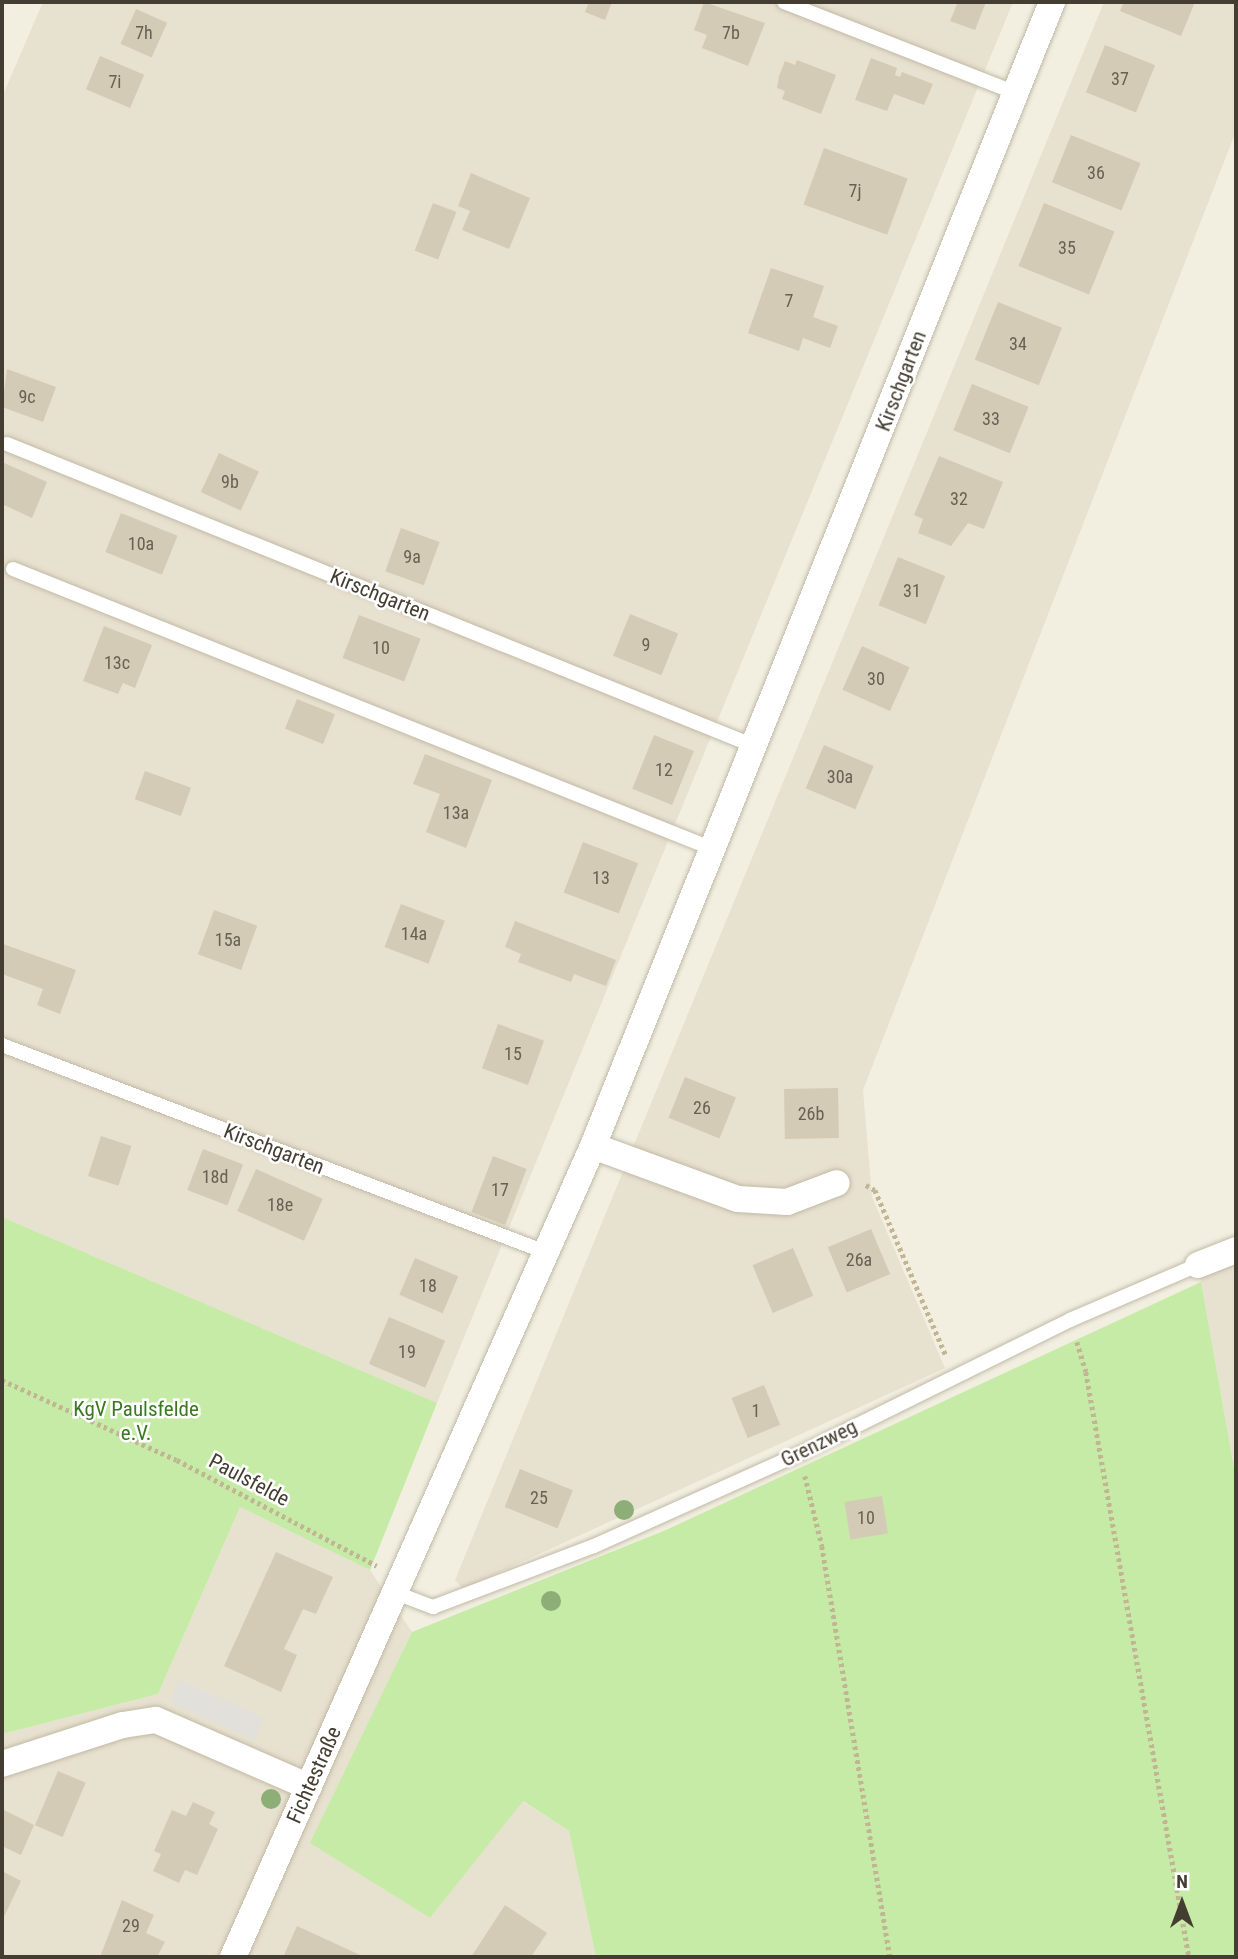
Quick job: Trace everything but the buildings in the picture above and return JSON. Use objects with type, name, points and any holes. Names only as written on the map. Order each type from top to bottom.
[{"type":"street","name":"Kirschgarten","points":[[399,1585],[593,1146],[1013,92],[1052,2]]},
{"type":"street","points":[[593,1146],[738,1199],[787,1202],[837,1183]]},
{"type":"street","name":"Grenzweg","points":[[1198,1265],[1236,1250]]},
{"type":"street","name":"Fichtestraße","points":[[233,1957],[399,1585]]},
{"type":"street","points":[[2,1764],[122,1725],[156,1720],[309,1787]]},
{"type":"lane","points":[[784,2],[1013,92]]},
{"type":"lane","name":"Kirschgarten","points":[[7,444],[754,746]]},
{"type":"lane","points":[[13,569],[713,849]]},
{"type":"lane","name":"Kirschgarten","points":[[2,1045],[548,1253]]},
{"type":"lane","name":"Grenzweg","points":[[399,1585],[433,1607],[475,1594],[594,1546],[801,1453],[1070,1320],[1198,1265]]},
{"type":"path","points":[[837,1183],[875,1190],[955,1376]]},
{"type":"path","points":[[1070,1320],[1086,1372],[1189,1957]]},
{"type":"path","name":"Paulsfelde","points":[[2,1380],[177,1460],[399,1585]]},
{"type":"path","points":[[801,1453],[822,1546],[890,1957]]},
{"type":"shaded area","points":[[43,2],[1013,2],[437,1403],[2,1217],[2,97]]},
{"type":"shaded area","points":[[1104,2],[1236,2],[1236,131],[863,1090],[872,1197],[945,1368],[463,1589],[455,1580]]},
{"type":"shaded area","points":[[1236,1253],[1236,1479],[1198,1265]]},
{"type":"shaded area","points":[[240,1507],[370,1570],[412,1632],[311,1843],[430,1918],[522,1801],[569,1831],[596,1957],[2,1957],[2,1734],[158,1694]]},
{"type":"shaded area","points":[[180,1680],[264,1717],[254,1740],[170,1703]]},
{"type":"green space","name":"KgV Paulsfelde e.V.","points":[[2,1217],[437,1403],[370,1570],[240,1507],[158,1694],[2,1734]]},
{"type":"green space","points":[[1201,1282],[1236,1479],[1236,1957],[596,1957],[569,1831],[523,1801],[430,1918],[310,1843],[412,1632],[666,1530]]}]
